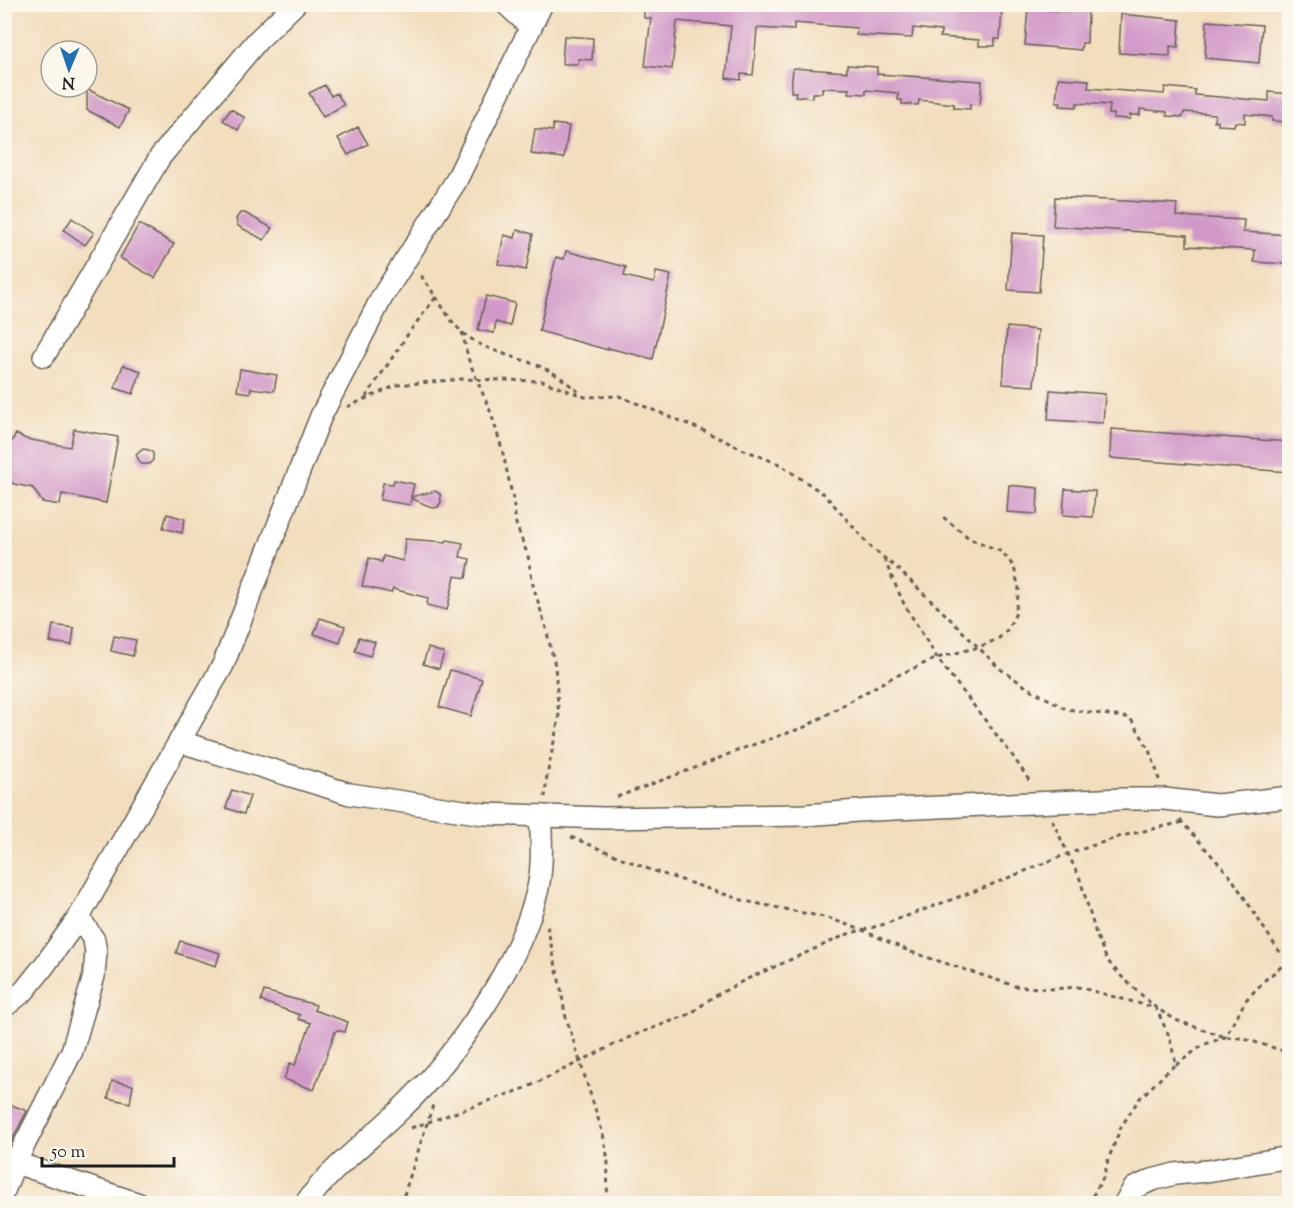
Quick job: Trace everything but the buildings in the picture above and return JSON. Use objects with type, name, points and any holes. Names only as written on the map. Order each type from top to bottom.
[{"type":"street","points":[[44,356],[160,157],[257,41],[295,4]]},
{"type":"street","points":[[506,4],[531,27]]},
{"type":"street","points":[[4,1007],[24,991],[79,917],[223,666],[321,416],[382,297],[456,181],[542,4]]},
{"type":"street","points":[[181,742],[350,794],[484,814],[604,818],[793,815],[1164,799],[1217,805],[1290,797]]},
{"type":"street","points":[[305,1203],[334,1171],[420,1090],[473,1024],[501,976],[531,910],[538,888],[541,865],[540,816]]},
{"type":"street","points":[[4,1191],[14,1165],[72,1051],[94,976],[96,952],[93,940],[79,917]]},
{"type":"street","points":[[1124,1203],[1134,1188],[1152,1180],[1174,1174],[1290,1157]]},
{"type":"street","points":[[14,1165],[25,1166],[139,1203]]},
{"type":"path","points":[[411,249],[414,264],[462,332],[478,344],[497,353],[521,359],[551,372],[585,397]]},
{"type":"path","points":[[365,398],[436,297]]},
{"type":"path","points":[[462,332],[469,361],[491,412],[513,499],[516,524],[528,556],[533,585],[555,666],[559,718],[540,816]]},
{"type":"path","points":[[321,416],[397,385],[426,381],[477,379],[542,381],[585,397],[619,396],[779,464],[824,494],[872,548],[899,570],[999,668],[1066,709],[1130,718],[1155,761],[1164,799],[1232,877],[1278,950],[1290,961],[1266,979],[1246,1000],[1225,1037]]},
{"type":"path","points":[[614,799],[738,750],[805,727],[889,679],[937,658],[979,647],[998,639],[1007,630],[1015,615],[1018,589],[1014,567],[1002,552],[969,538],[943,517]]},
{"type":"path","points":[[406,1130],[526,1088],[632,1036],[690,1014],[713,997],[745,980],[848,934],[885,924],[1067,854],[1122,836],[1182,822],[1217,805]]},
{"type":"path","points":[[565,833],[573,839],[651,870],[745,901],[828,918],[911,952],[1015,986],[1050,989],[1078,987],[1156,1008],[1169,1036],[1176,1064],[1139,1099],[1121,1127],[1104,1176],[1088,1203]]},
{"type":"path","points":[[546,921],[565,1014],[595,1104],[607,1151],[607,1203]]},
{"type":"path","points":[[1163,1075],[1203,1045],[1225,1037],[1242,1038],[1290,1053]]},
{"type":"path","points":[[400,1203],[434,1102]]}]
